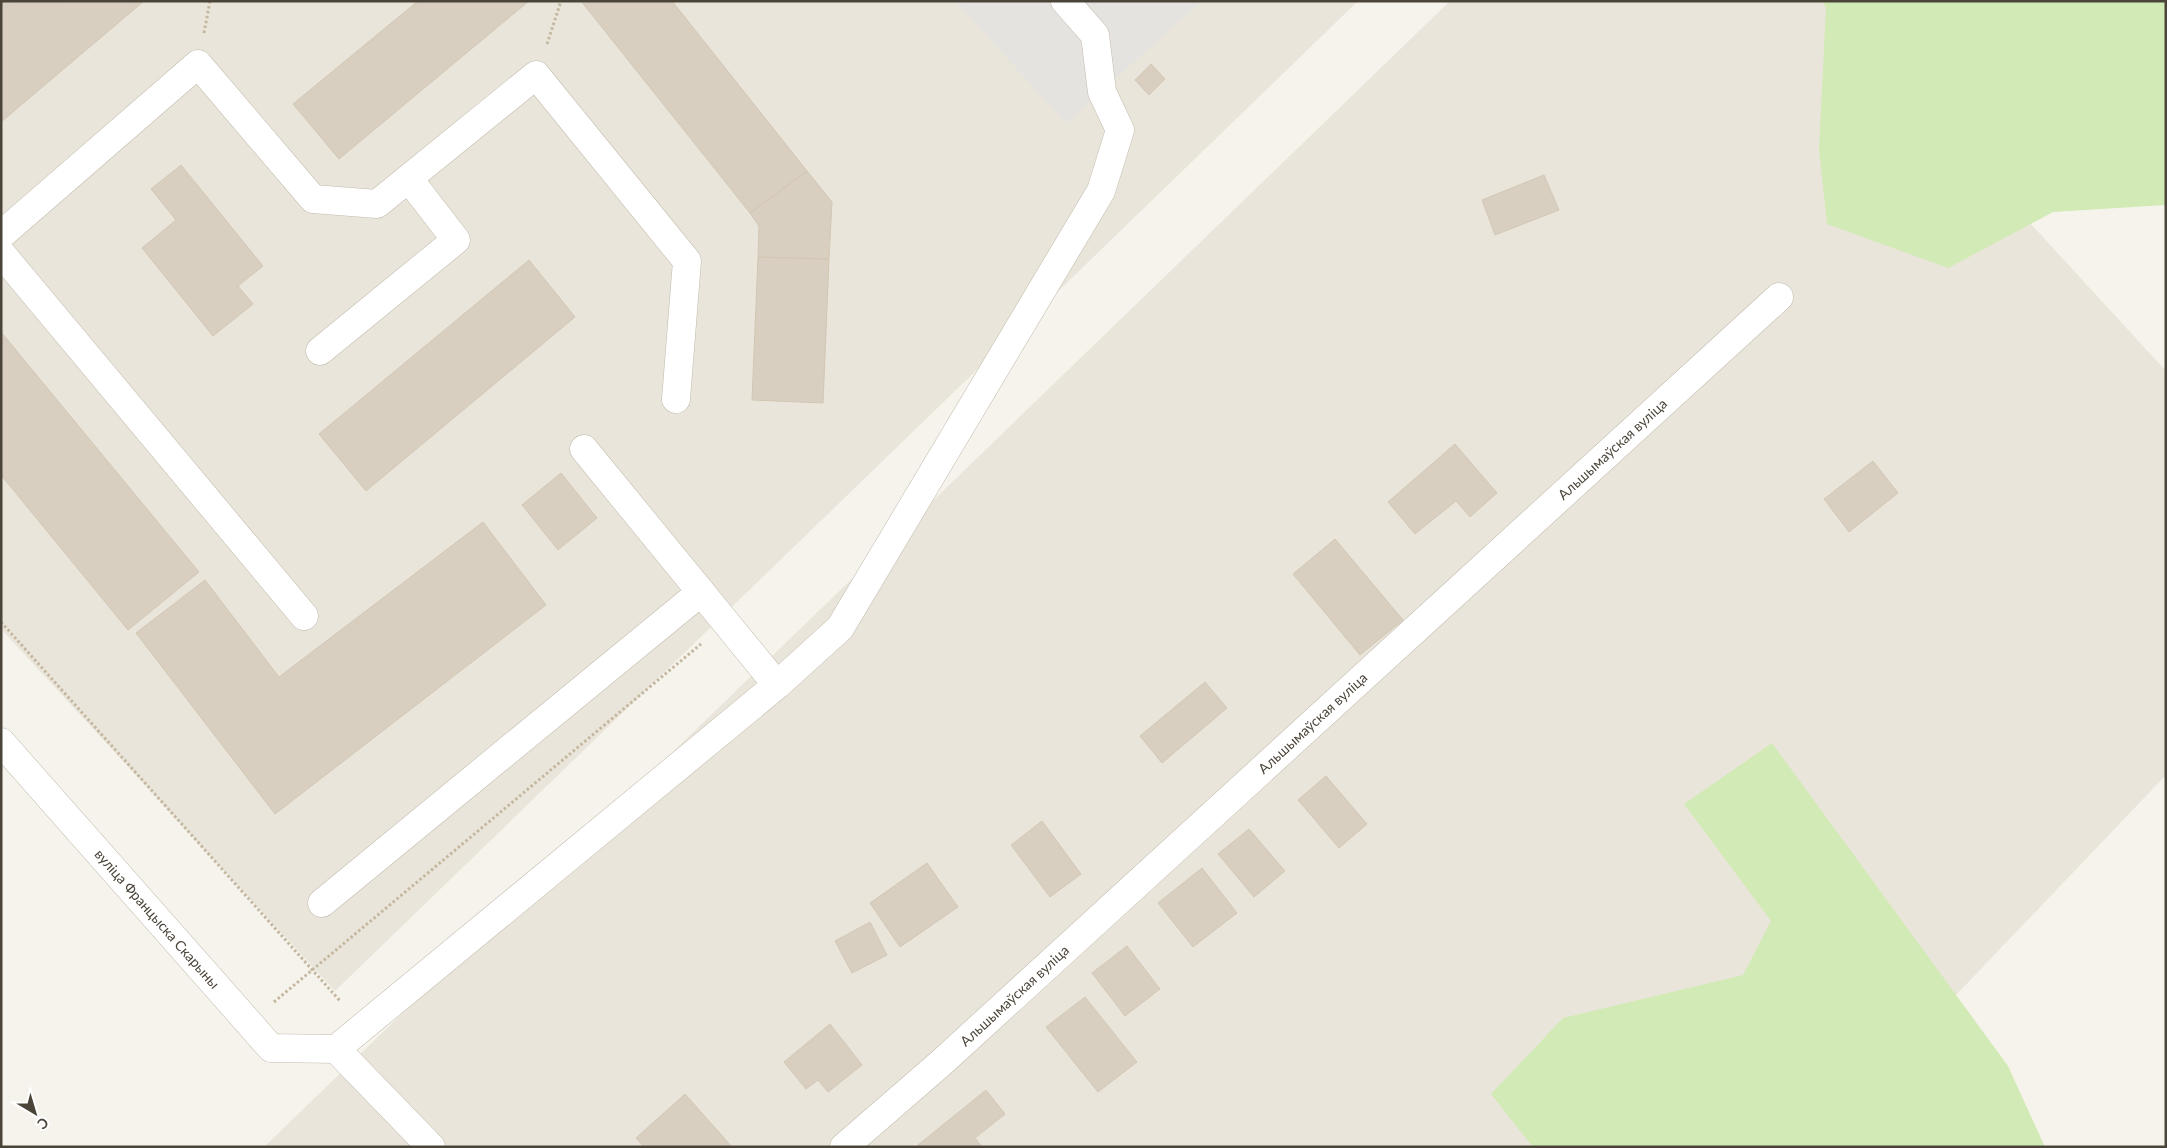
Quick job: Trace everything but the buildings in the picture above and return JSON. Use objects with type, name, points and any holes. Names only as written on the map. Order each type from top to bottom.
[{"type":"street","points":[[431,1147],[336,1049],[777,685],[840,628],[1101,191],[1120,130],[1102,92],[1095,35],[1065,1]]},
{"type":"street","points":[[1,235],[198,64],[313,199],[377,204],[536,75],[687,261],[676,399]]},
{"type":"street","points":[[320,351],[456,240],[409,179]]},
{"type":"street","points":[[1,253],[304,616]]},
{"type":"street","name":"Альшымаўская вуліца","points":[[844,1147],[941,1063],[1779,297]]},
{"type":"street","points":[[584,449],[777,685]]},
{"type":"street","points":[[322,903],[701,592]]},
{"type":"street","name":"вуліца Францыска Скарыны","points":[[1,742],[271,1048],[336,1049]]},
{"type":"path","points":[[536,75],[561,1]]},
{"type":"path","points":[[1,622],[362,1026]]},
{"type":"path","points":[[249,1022],[726,623]]},
{"type":"shaded area","points":[[1,1],[1358,1],[335,991],[1,629]]},
{"type":"shaded area","points":[[955,1],[1202,1],[1066,123]]},
{"type":"shaded area","points":[[1450,1],[1826,1],[2166,371],[2166,775],[1811,1147],[264,1147]]},
{"type":"green space","points":[[1822,1],[2166,1],[2166,205],[2053,212],[1948,268],[1827,224],[1819,149],[1826,8]]},
{"type":"green space","points":[[1772,743],[2008,1066],[2045,1147],[1533,1147],[1491,1094],[1563,1018],[1743,975],[1771,921],[1684,804]]}]
